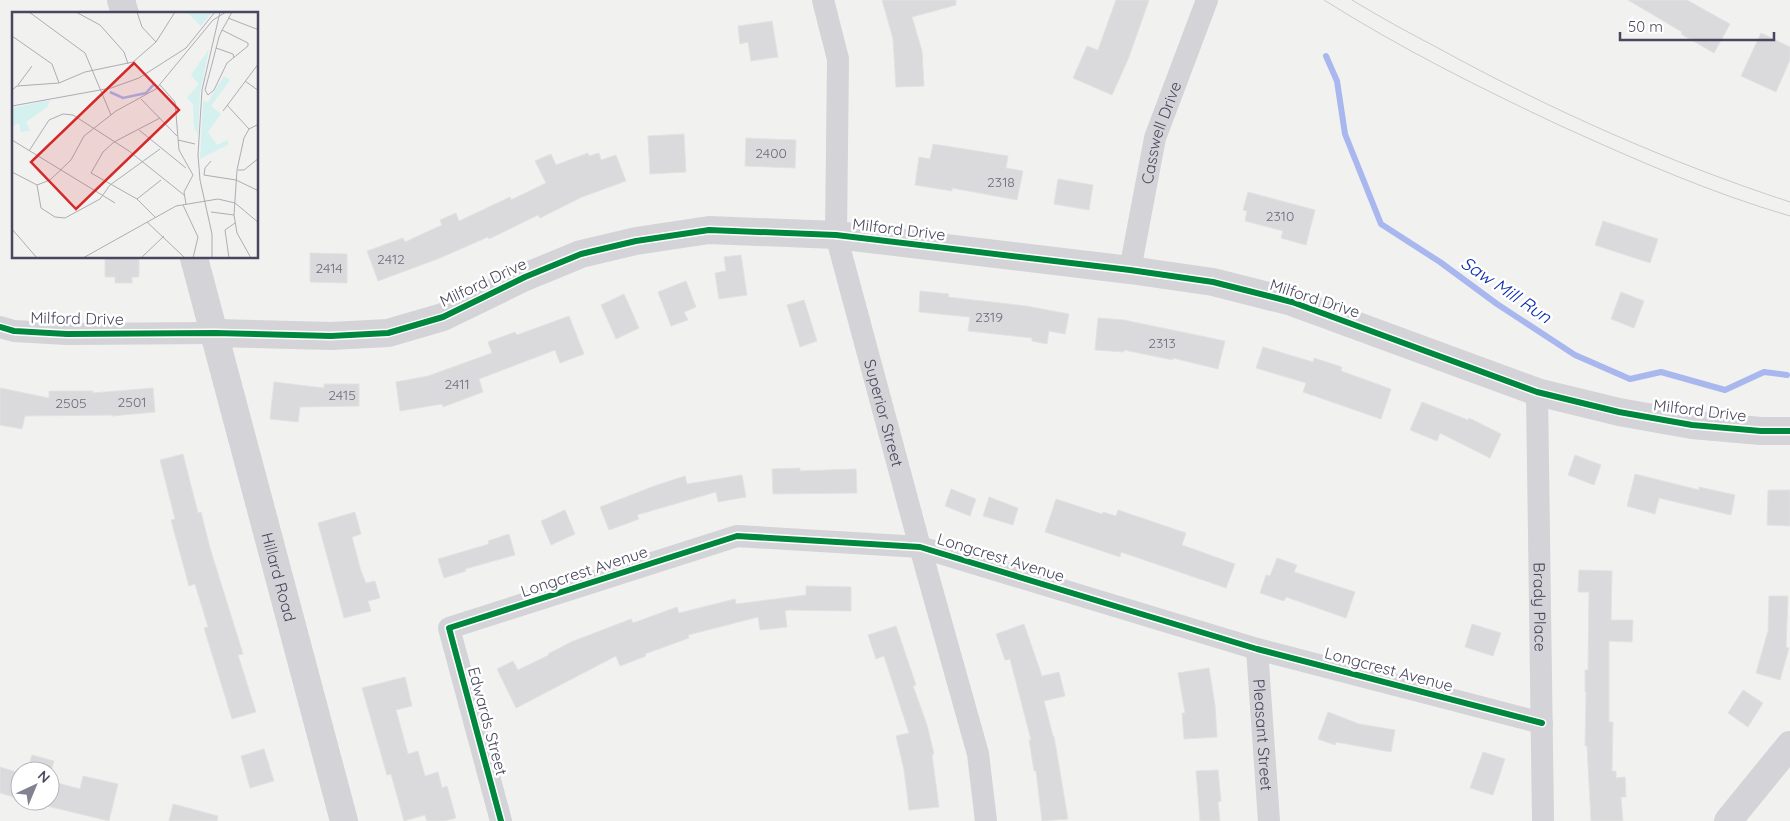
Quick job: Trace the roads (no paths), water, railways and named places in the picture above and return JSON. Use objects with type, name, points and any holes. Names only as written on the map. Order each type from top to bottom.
[{"type":"street","name":"Superior Street","points":[[823,0],[838,60],[836,235],[978,754],[986,821]]},
{"type":"street","name":"Casswell Drive","points":[[1130,270],[1155,138],[1207,0]]},
{"type":"street","name":"Milford Drive","points":[[0,327],[14,330],[67,334],[215,333],[331,336],[388,333],[443,317],[581,254],[636,241],[709,230],[836,235],[1130,270],[1213,282],[1292,302],[1537,392],[1619,412],[1692,425],[1761,431],[1790,430]]},
{"type":"street","name":"Hillard Road","points":[[194,259],[344,821]]},
{"type":"street","name":"Brady Place","points":[[1537,392],[1543,821]]},
{"type":"street","name":"Longcrest Avenue","points":[[449,628],[737,536],[920,547],[1257,649],[1542,723]]},
{"type":"street","name":"Edwards Street","points":[[449,628],[501,821]]},
{"type":"street","name":"Pleasant Street","points":[[1257,649],[1268,821]]},
{"type":"street","points":[[1728,821],[1790,744]]},
{"type":"waterway","name":"Saw Mill Run","points":[[1326,56],[1337,81],[1345,134],[1381,224],[1440,262],[1497,304],[1575,355],[1630,379],[1661,372],[1725,390],[1764,372],[1787,375]]},
{"type":"tram line","points":[[1324,0],[1382,35],[1441,67],[1561,126],[1703,186],[1790,216]]},
{"type":"tram line","points":[[1352,0],[1405,31],[1481,71],[1567,113],[1699,170],[1790,202]]}]
